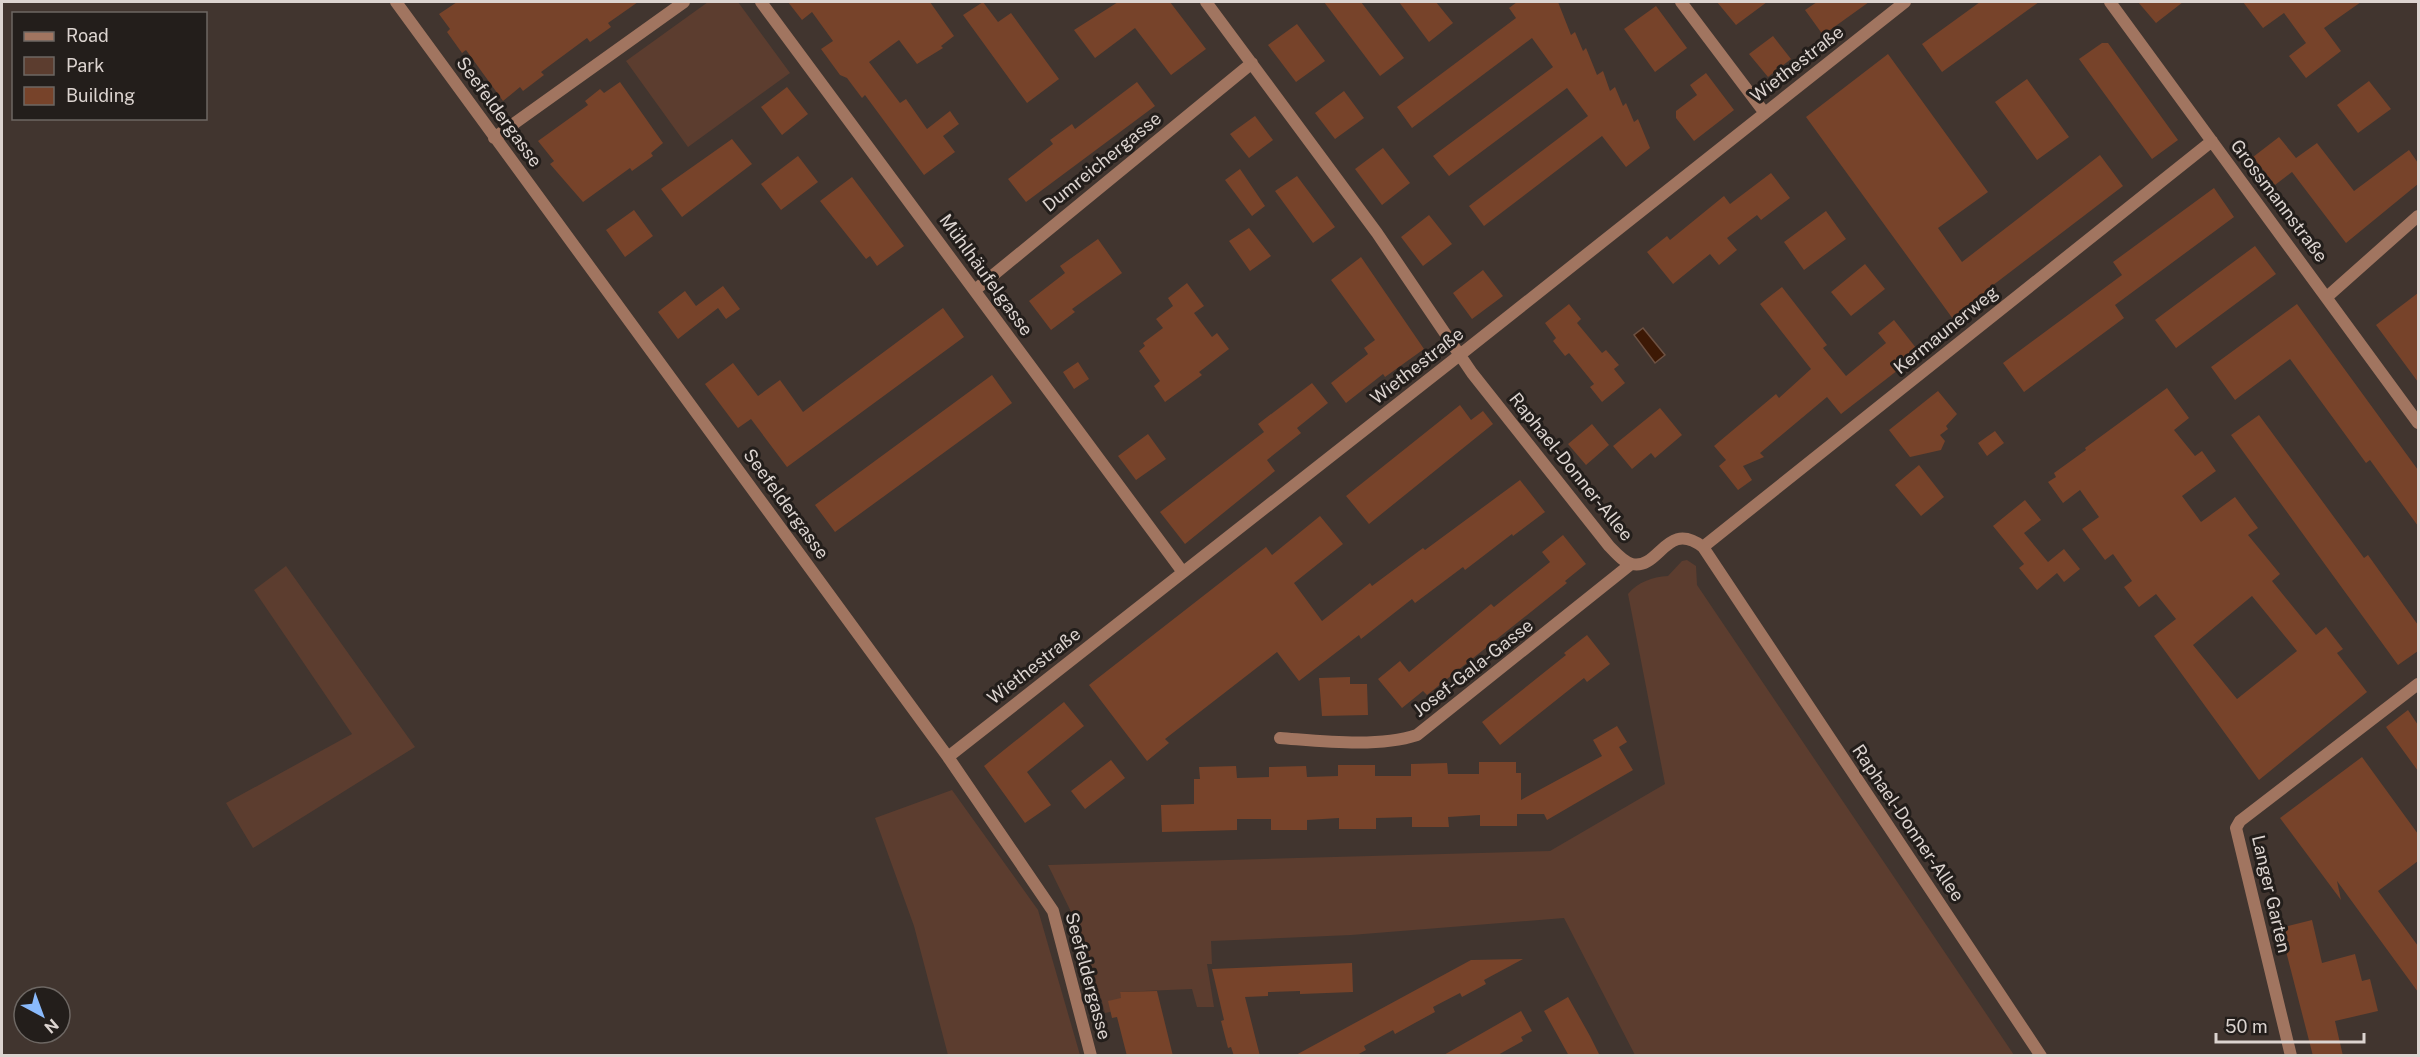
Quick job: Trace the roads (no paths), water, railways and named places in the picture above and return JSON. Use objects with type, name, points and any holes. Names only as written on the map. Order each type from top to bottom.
[{"type":"street","name":"Seefeldergasse","points":[[396,2],[948,757],[1053,911],[1091,1056]]},
{"type":"street","points":[[495,138],[684,2]]},
{"type":"street","name":"Mühlhäufelgasse","points":[[761,2],[1182,571]]},
{"type":"street","name":"Raphael-Donner-Allee","points":[[1206,2],[1377,233],[1472,373],[1609,546],[1631,564],[1641,564],[1679,537],[1692,538],[1702,547],[2042,1056]]},
{"type":"street","points":[[1681,2],[1764,112]]},
{"type":"street","name":"Wiethestraße","points":[[948,757],[1905,2]]},
{"type":"street","name":"Grossmannstraße","points":[[2109,2],[2328,296],[2418,423]]},
{"type":"street","name":"Dumreichergasse","points":[[975,290],[1252,63]]},
{"type":"street","name":"Kermaunerweg","points":[[1702,547],[2212,141]]},
{"type":"street","points":[[2328,296],[2418,216]]},
{"type":"street","name":"Josef-Gala-Gasse","points":[[1280,738],[1324,742],[1392,740],[1417,735],[1631,564]]},
{"type":"street","name":"Langer Garten","points":[[2291,1056],[2236,828],[2240,821],[2418,684]]}]
